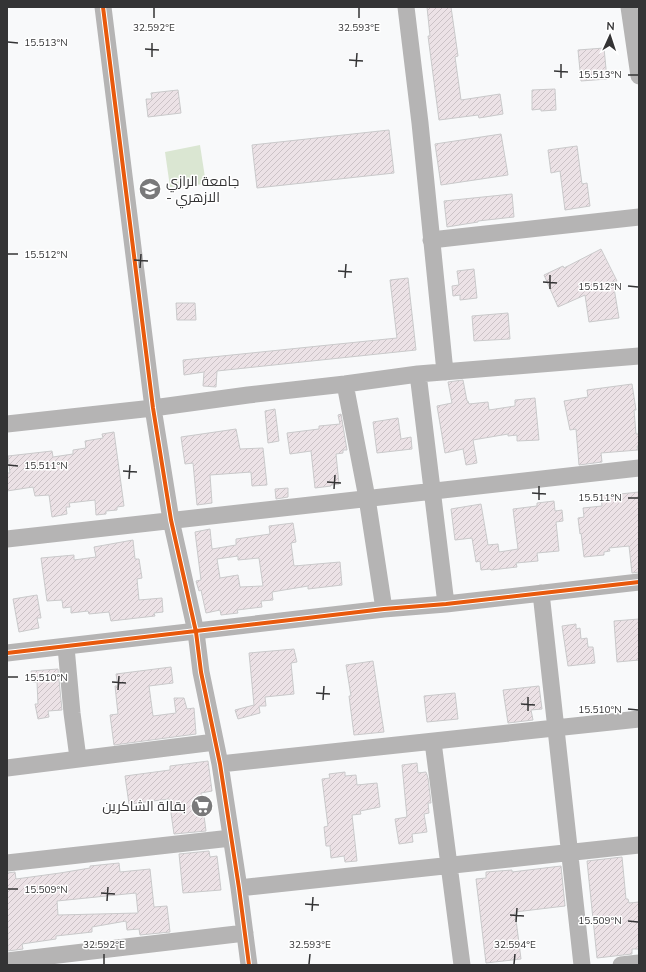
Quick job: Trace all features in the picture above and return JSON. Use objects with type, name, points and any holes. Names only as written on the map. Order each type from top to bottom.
[{"type":"street","points":[[103,7],[153,408],[171,520],[196,632],[201,672],[220,764],[249,965]]},
{"type":"street","points":[[406,7],[420,123],[445,372]]},
{"type":"street","points":[[629,7],[639,76]]},
{"type":"street","points":[[431,240],[639,217]]},
{"type":"street","points":[[7,424],[153,408],[418,374],[639,356]]},
{"type":"street","points":[[418,374],[446,604]]},
{"type":"street","points":[[345,384],[366,498],[384,609]]},
{"type":"street","points":[[7,539],[639,468]]},
{"type":"street","points":[[7,653],[384,609],[446,604],[639,582]]},
{"type":"street","points":[[541,593],[582,965]]},
{"type":"street","points":[[66,646],[78,758]]},
{"type":"street","points":[[220,764],[639,720]]},
{"type":"street","points":[[7,768],[215,742]]},
{"type":"street","points":[[433,742],[462,965]]},
{"type":"street","points":[[7,863],[231,838]]},
{"type":"street","points":[[239,888],[639,845]]},
{"type":"street","points":[[7,961],[245,933]]},
{"type":"street","points":[[621,965],[639,963]]},
{"type":"green space","points":[[200,145],[206,184],[170,187],[165,152]]},
{"type":"building","points":[[427,7],[451,7],[458,56],[455,57],[461,100],[500,94],[503,114],[479,118],[478,115],[439,120],[428,36],[430,36]]},
{"type":"building","points":[[604,48],[607,79],[581,81],[578,50]]},
{"type":"building","points":[[555,89],[556,110],[532,110],[532,90]]},
{"type":"building","points":[[178,90],[181,113],[148,117],[146,99],[152,99],[151,93]]},
{"type":"building","points":[[389,130],[394,173],[257,188],[252,145]]},
{"type":"building","points":[[501,134],[508,175],[441,185],[435,144]]},
{"type":"building","points":[[577,146],[582,184],[587,183],[590,206],[565,210],[560,171],[551,173],[548,150]]},
{"type":"building","points":[[512,194],[514,217],[478,221],[447,227],[444,201]]},
{"type":"building","points":[[601,249],[617,281],[613,282],[619,318],[589,322],[585,295],[558,307],[544,275],[563,266],[564,268]]},
{"type":"building","points":[[474,269],[477,298],[460,300],[460,295],[453,296],[452,286],[459,285],[457,271]]},
{"type":"building","points":[[408,278],[416,350],[217,371],[216,387],[203,386],[204,372],[184,375],[183,360],[397,338],[390,280]]},
{"type":"building","points":[[176,303],[195,303],[196,320],[177,320]]},
{"type":"building","points":[[508,313],[510,339],[474,341],[472,316]]},
{"type":"building","points":[[463,380],[467,401],[469,404],[488,402],[489,410],[515,406],[515,400],[535,398],[539,440],[517,441],[517,435],[508,436],[508,434],[473,440],[477,463],[466,465],[463,449],[445,453],[437,406],[452,403],[448,382]]},
{"type":"building","points":[[632,384],[636,410],[634,410],[636,434],[639,434],[639,446],[637,446],[638,450],[601,453],[602,462],[579,465],[576,429],[570,430],[564,401],[588,397],[587,390]]},
{"type":"building","points":[[275,409],[279,441],[268,443],[265,411]]},
{"type":"building","points":[[341,414],[347,450],[343,450],[343,453],[336,454],[339,484],[315,488],[311,451],[290,454],[287,433],[319,429],[319,426],[340,424],[338,415]]},
{"type":"building","points":[[398,418],[401,439],[411,437],[412,449],[377,453],[373,422]]},
{"type":"building","points":[[236,429],[240,449],[263,448],[267,485],[252,486],[251,472],[210,475],[212,503],[197,505],[193,463],[185,464],[181,437]]},
{"type":"building","points":[[114,432],[124,506],[117,507],[117,510],[106,511],[106,514],[96,515],[95,500],[69,503],[70,507],[66,507],[67,514],[52,517],[49,495],[35,496],[33,487],[7,491],[7,473],[10,473],[8,456],[52,451],[53,457],[73,454],[73,450],[86,448],[85,441],[103,438],[102,434]]},
{"type":"building","points":[[288,488],[288,497],[276,499],[275,489]]},
{"type":"building","points":[[639,492],[639,572],[632,573],[629,546],[609,548],[610,551],[604,552],[604,555],[584,557],[578,518],[584,517],[583,508],[602,506],[601,496]]},
{"type":"building","points":[[554,501],[555,511],[562,510],[563,521],[556,522],[559,551],[537,553],[538,561],[516,563],[517,567],[481,570],[480,561],[476,562],[472,538],[455,540],[451,509],[481,504],[488,545],[498,544],[499,552],[518,549],[513,509],[537,506],[537,503]]},
{"type":"building","points":[[293,523],[296,542],[291,543],[294,566],[340,562],[342,585],[308,589],[308,586],[272,592],[273,600],[261,601],[262,607],[237,610],[238,613],[221,615],[220,610],[206,613],[201,590],[199,591],[196,581],[201,580],[195,532],[210,529],[212,549],[236,545],[236,539],[270,534],[269,526]],"holes":[[[238,556],[238,560],[259,558],[263,586],[240,587],[238,575],[220,578],[217,559]]]},
{"type":"building","points":[[133,540],[135,559],[139,559],[142,578],[137,579],[139,600],[162,598],[163,612],[154,613],[155,616],[111,621],[109,612],[89,614],[88,611],[71,613],[71,607],[63,608],[62,600],[47,601],[41,558],[74,555],[74,560],[96,557],[94,547]]},
{"type":"building","points":[[37,595],[41,618],[37,618],[39,628],[19,632],[13,599]]},
{"type":"building","points":[[639,619],[639,660],[617,662],[614,621]]},
{"type":"building","points":[[576,624],[576,629],[580,628],[581,639],[587,638],[588,647],[593,647],[595,663],[568,666],[562,626]]},
{"type":"building","points":[[294,649],[297,662],[291,663],[294,694],[265,697],[266,706],[259,706],[260,713],[238,719],[235,710],[254,705],[249,653]]},
{"type":"building","points":[[373,661],[384,732],[354,735],[349,696],[351,696],[346,665]]},
{"type":"building","points":[[171,667],[173,683],[149,686],[153,716],[176,713],[174,698],[184,698],[187,709],[194,708],[196,734],[114,745],[110,715],[118,714],[115,686],[118,686],[116,674]]},
{"type":"building","points":[[58,669],[62,710],[48,711],[49,717],[38,719],[35,704],[38,704],[37,682],[33,682],[31,671]]},
{"type":"building","points":[[539,686],[542,709],[531,710],[533,720],[508,723],[503,690]]},
{"type":"building","points":[[455,693],[458,719],[427,722],[424,696]]},
{"type":"building","points":[[208,761],[212,791],[201,793],[206,831],[174,834],[169,799],[129,804],[125,776],[170,770],[170,766]]},
{"type":"building","points":[[417,763],[418,773],[426,772],[428,778],[431,803],[428,803],[429,813],[424,814],[427,832],[412,834],[413,842],[399,844],[395,819],[407,817],[402,765]]},
{"type":"building","points":[[345,772],[345,776],[356,775],[357,785],[377,783],[380,807],[360,811],[361,814],[352,815],[357,861],[345,862],[344,856],[331,858],[330,846],[326,846],[324,827],[328,826],[322,779],[330,778],[329,774]]},
{"type":"building","points":[[209,851],[210,857],[217,856],[221,890],[183,893],[179,854]]},
{"type":"building","points":[[622,857],[626,899],[628,899],[629,903],[639,902],[639,949],[632,949],[632,954],[597,958],[587,861]]},
{"type":"building","points":[[119,863],[120,872],[150,869],[154,907],[167,906],[170,932],[140,935],[139,929],[127,930],[126,921],[92,927],[92,932],[56,936],[56,939],[22,944],[23,949],[8,951],[7,873],[15,872],[16,879],[90,868],[90,866]],"holes":[[[136,893],[138,913],[58,915],[57,901]]]},
{"type":"building","points":[[561,866],[565,906],[515,912],[521,959],[486,963],[476,879],[486,878],[486,872],[512,870],[512,872]]},
{"type":"cycle path","points":[[103,7],[153,408],[171,520],[196,632],[201,672],[220,764],[249,965]]},
{"type":"cycle path","points":[[7,653],[384,609],[446,604],[639,582]]},
{"type":"place","name":"جامعة الرازي - الازهري","points":[[150,189]]},
{"type":"place","name":"بقالة الشاكرين","points":[[202,806]]}]
